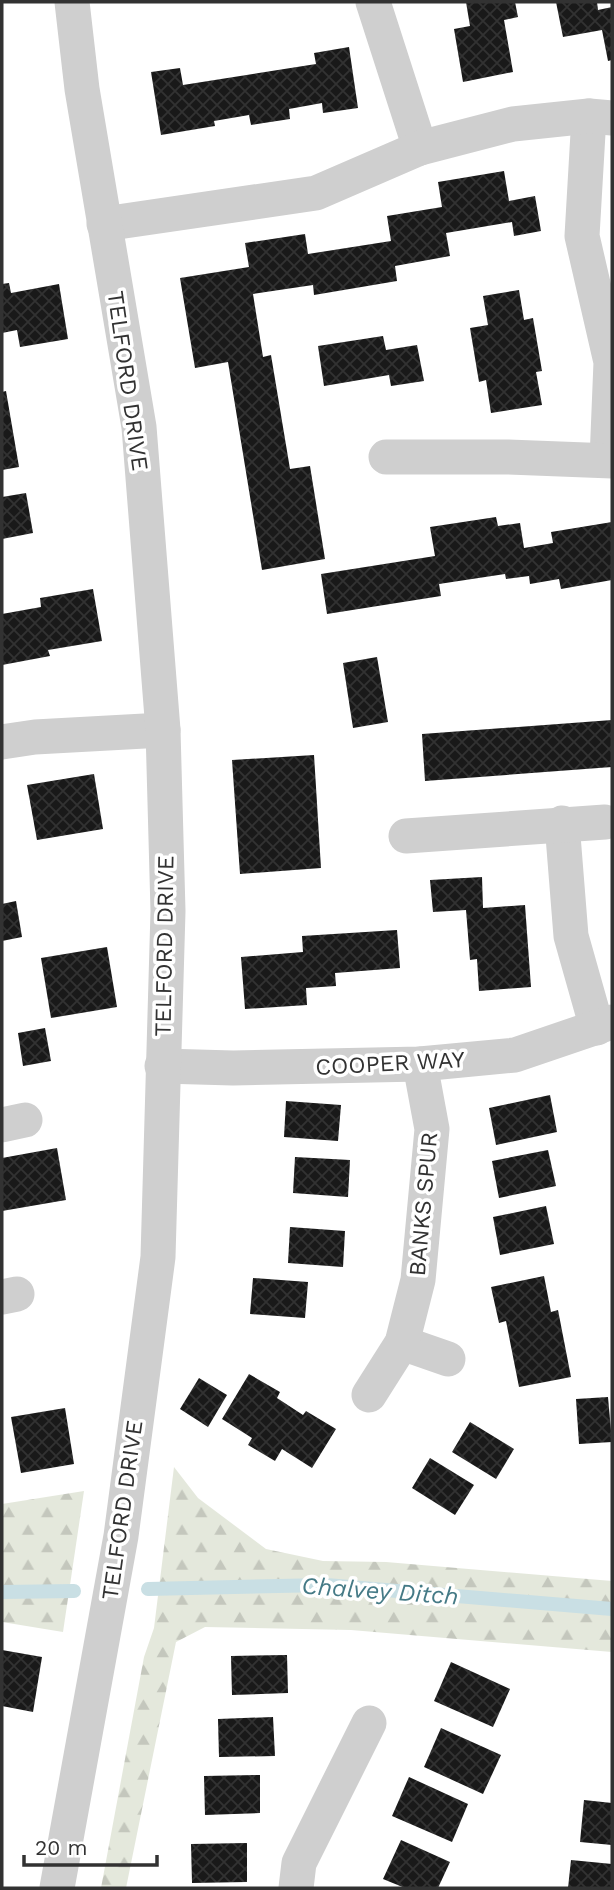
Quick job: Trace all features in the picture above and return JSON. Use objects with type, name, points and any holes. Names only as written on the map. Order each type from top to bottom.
[{"type":"street","name":"TELFORD DRIVE","points":[[57,1888],[121,1536],[158,1257],[167,911],[163,730],[139,427],[82,89],[72,2]]},
{"type":"street","points":[[373,2],[420,148]]},
{"type":"street","points":[[104,224],[316,192],[420,148],[513,124],[601,117],[582,236],[611,362],[610,460],[386,457]]},
{"type":"street","points":[[2,742],[35,737],[163,730]]},
{"type":"street","points":[[406,836],[605,822]]},
{"type":"street","points":[[562,823],[571,936],[605,1025]]},
{"type":"street","name":"COOPER WAY","points":[[162,1066],[233,1068],[420,1064],[515,1055],[605,1025]]},
{"type":"street","name":"BANKS SPUR","points":[[369,1395],[402,1343],[418,1280],[432,1129],[420,1064]]},
{"type":"street","points":[[402,1343],[448,1359]]},
{"type":"street","points":[[296,1888],[299,1863],[369,1723]]},
{"type":"green space","points":[[174,1467],[198,1498],[266,1549],[323,1561],[386,1562],[612,1581],[612,1652],[351,1630],[205,1627],[176,1642],[126,1888],[101,1888],[144,1657],[154,1628]]},
{"type":"green space","points":[[84,1491],[63,1632],[2,1622],[2,1504]]},
{"type":"building","points":[[466,2],[515,2],[518,17],[504,20],[513,72],[463,82],[454,29],[470,26]]},
{"type":"building","points":[[556,2],[597,2],[598,10],[612,7],[612,60],[608,61],[602,30],[563,37]]},
{"type":"building","points":[[349,47],[358,108],[323,113],[322,103],[289,109],[290,119],[251,125],[249,115],[214,121],[215,126],[161,135],[151,72],[180,68],[183,85],[316,64],[314,53]]},
{"type":"building","points":[[504,171],[509,201],[535,196],[541,231],[514,236],[512,222],[446,233],[450,256],[395,266],[397,281],[314,295],[313,285],[253,294],[263,357],[271,355],[290,469],[310,466],[325,559],[262,570],[228,362],[195,368],[180,278],[249,267],[245,243],[305,234],[308,254],[391,241],[387,216],[442,207],[438,182]]},
{"type":"building","points":[[9,283],[11,293],[59,284],[68,339],[20,347],[17,330],[2,333],[2,284]]},
{"type":"building","points":[[519,290],[524,320],[533,318],[542,371],[536,372],[542,405],[491,413],[486,380],[479,382],[470,328],[488,325],[483,296]]},
{"type":"building","points":[[383,336],[386,350],[417,345],[424,381],[391,386],[389,375],[324,386],[318,346]]},
{"type":"building","points":[[6,391],[19,467],[2,470],[2,392]]},
{"type":"building","points":[[26,493],[33,533],[2,539],[2,497]]},
{"type":"building","points":[[496,517],[498,526],[520,523],[524,548],[553,543],[551,532],[612,522],[612,580],[561,589],[559,579],[530,584],[529,576],[506,579],[505,574],[439,584],[441,596],[327,614],[321,574],[435,556],[430,527]]},
{"type":"building","points":[[93,589],[102,641],[48,650],[50,656],[2,665],[2,614],[41,607],[40,598]]},
{"type":"building","points":[[377,657],[388,722],[353,728],[343,663]]},
{"type":"building","points":[[612,720],[612,767],[425,781],[422,734]]},
{"type":"building","points":[[314,755],[321,868],[240,874],[232,760]]},
{"type":"building","points":[[94,774],[103,829],[37,840],[27,785]]},
{"type":"building","points":[[482,877],[483,908],[525,905],[531,987],[479,991],[477,959],[470,960],[466,910],[433,912],[430,880]]},
{"type":"building","points":[[16,901],[22,937],[2,941],[2,904]]},
{"type":"building","points":[[397,930],[400,968],[335,973],[336,986],[306,988],[307,1005],[245,1009],[241,957],[303,952],[302,936]]},
{"type":"building","points":[[107,947],[117,1007],[51,1018],[41,958]]},
{"type":"building","points":[[45,1028],[51,1061],[23,1066],[18,1033]]},
{"type":"building","points":[[550,1095],[557,1132],[496,1145],[489,1108]]},
{"type":"building","points":[[286,1101],[341,1105],[338,1141],[284,1137]]},
{"type":"building","points":[[57,1148],[66,1200],[2,1211],[2,1158]]},
{"type":"building","points":[[548,1150],[556,1186],[499,1198],[492,1161]]},
{"type":"building","points":[[295,1157],[350,1160],[348,1197],[293,1193]]},
{"type":"building","points":[[546,1206],[554,1244],[500,1255],[493,1217]]},
{"type":"building","points":[[290,1227],[345,1231],[343,1267],[288,1263]]},
{"type":"building","points":[[544,1276],[551,1312],[558,1310],[571,1377],[519,1387],[506,1321],[499,1323],[491,1287]]},
{"type":"building","points":[[253,1278],[308,1282],[305,1318],[250,1314]]},
{"type":"building","points":[[249,1374],[280,1392],[277,1398],[303,1415],[306,1411],[336,1429],[312,1468],[282,1449],[275,1461],[248,1445],[252,1438],[222,1419]]},
{"type":"building","points":[[199,1378],[227,1395],[208,1427],[180,1409]]},
{"type":"building","points":[[608,1397],[612,1442],[579,1444],[576,1399]]},
{"type":"building","points":[[65,1408],[74,1464],[21,1473],[11,1417]]},
{"type":"building","points":[[470,1422],[514,1449],[496,1479],[452,1452]]},
{"type":"building","points":[[430,1458],[474,1485],[455,1515],[412,1488]]},
{"type":"building","points":[[2,1650],[42,1657],[33,1712],[2,1706]]},
{"type":"building","points":[[287,1655],[288,1693],[232,1695],[231,1656]]},
{"type":"building","points":[[451,1662],[510,1689],[493,1727],[434,1701]]},
{"type":"building","points":[[273,1717],[275,1756],[219,1757],[218,1719]]},
{"type":"building","points":[[441,1728],[501,1755],[483,1794],[424,1767]]},
{"type":"building","points":[[260,1775],[260,1813],[205,1815],[204,1776]]},
{"type":"building","points":[[409,1777],[468,1804],[452,1842],[392,1816]]},
{"type":"building","points":[[584,1800],[612,1803],[612,1845],[580,1842]]},
{"type":"building","points":[[401,1840],[450,1862],[438,1888],[405,1888],[383,1879]]},
{"type":"building","points":[[247,1843],[247,1882],[192,1883],[191,1844]]},
{"type":"building","points":[[571,1860],[612,1864],[612,1888],[568,1888]]},
{"type":"waterway","name":"Chalvey Ditch","points":[[148,1589],[326,1585],[612,1609]]},
{"type":"waterway","name":"Chalvey Ditch","points":[[2,1592],[74,1591]]}]
